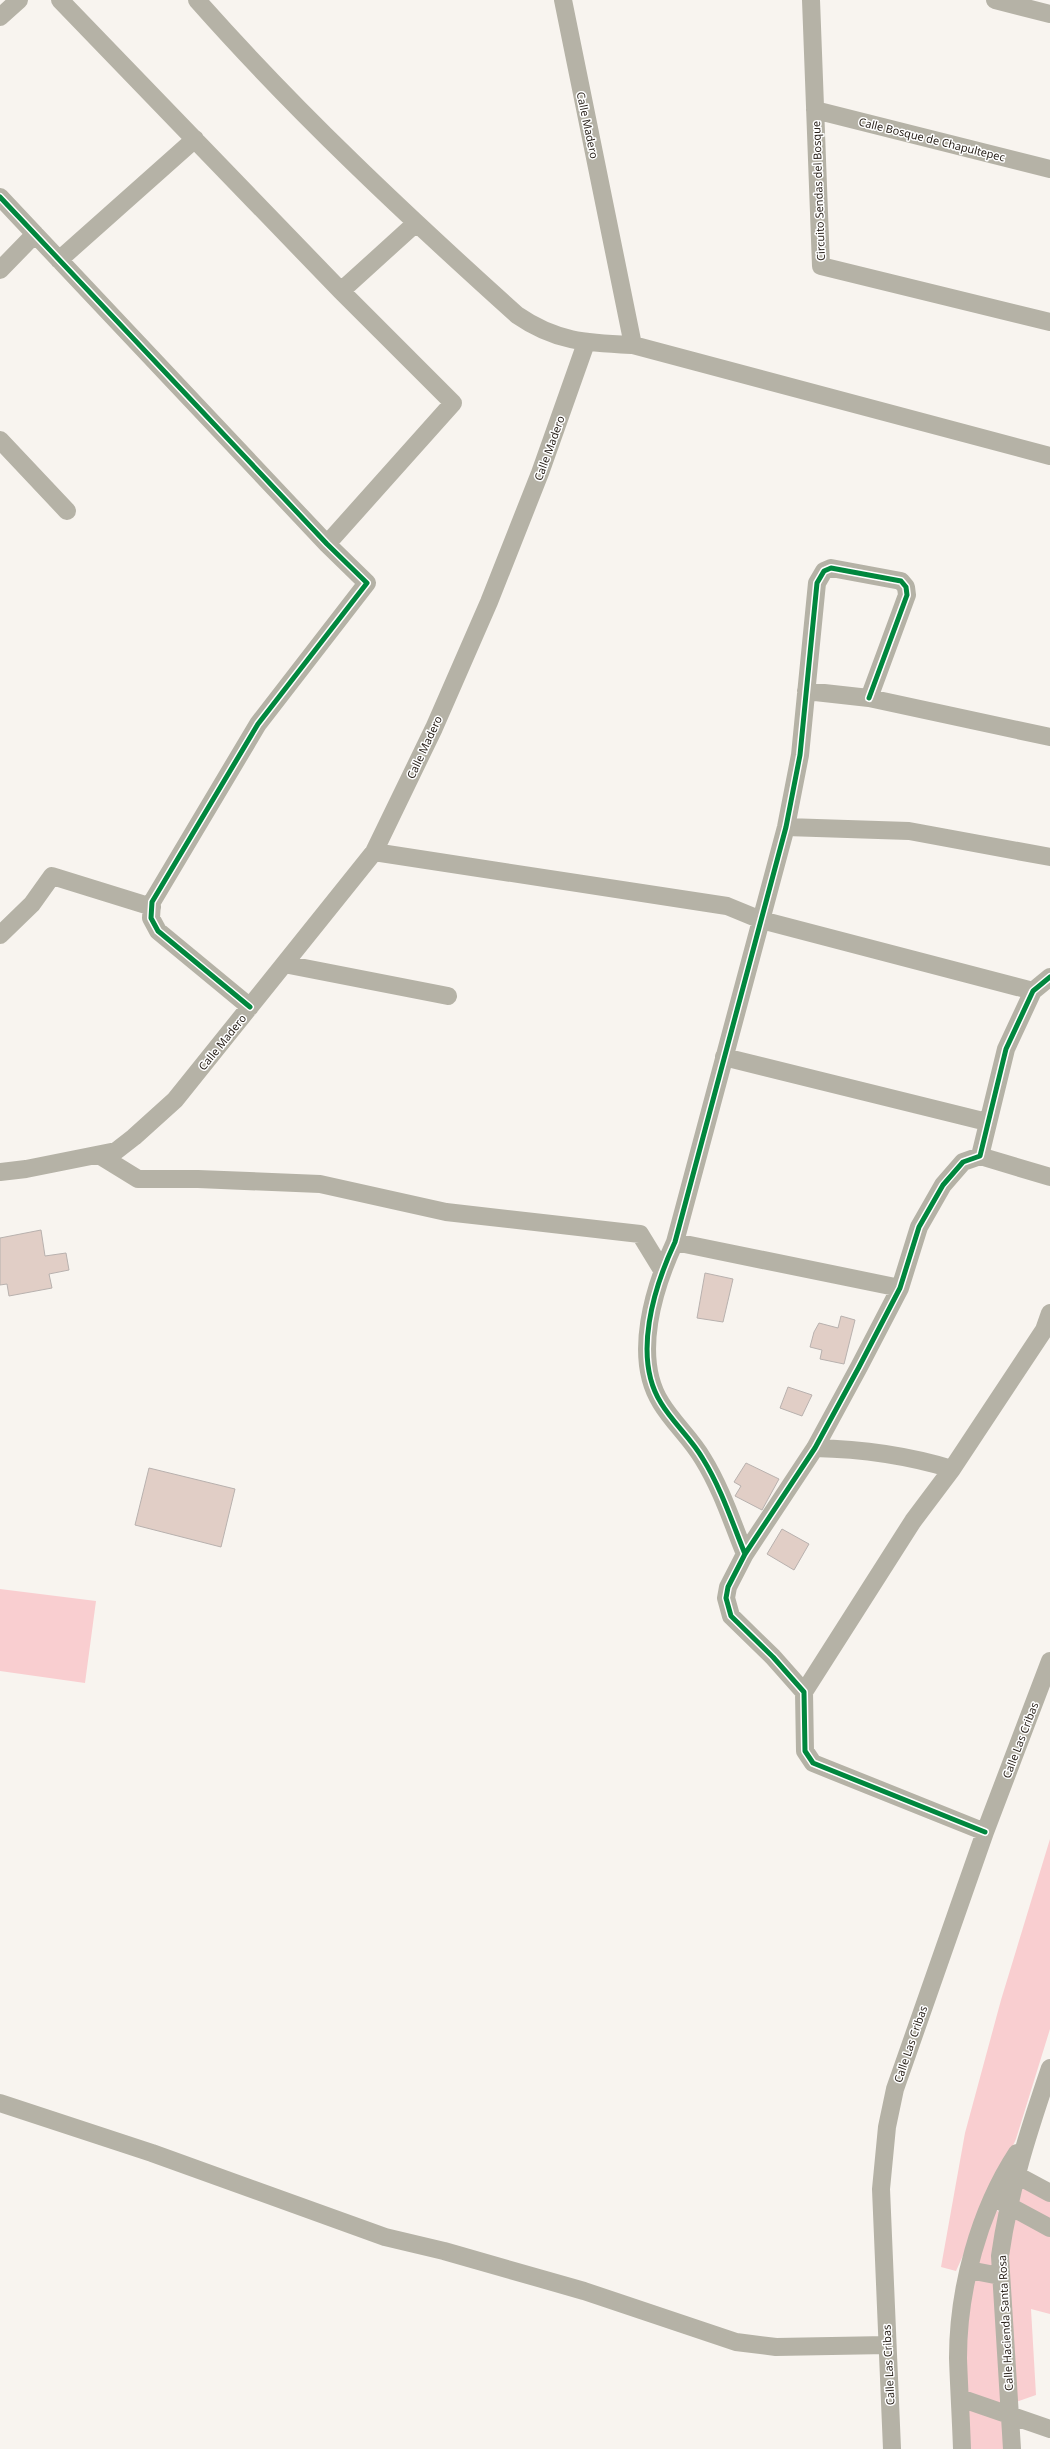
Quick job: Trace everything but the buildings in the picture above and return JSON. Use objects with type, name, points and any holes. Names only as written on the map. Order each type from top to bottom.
[{"type":"street","points":[[0,17],[19,0]]},
{"type":"street","points":[[60,0],[341,292],[453,403],[327,544]]},
{"type":"street","points":[[197,0],[233,41],[416,223],[517,315],[533,326],[558,337],[586,343],[633,345],[1050,456]]},
{"type":"street","name":"Calle Madero","points":[[563,0],[633,345]]},
{"type":"street","name":"Circuito Sendas del Bosque","points":[[811,0],[821,266],[1050,322]]},
{"type":"street","points":[[995,0],[1050,14]]},
{"type":"street","name":"Calle Bosque de Chapultepec","points":[[815,110],[1050,169]]},
{"type":"street","points":[[59,260],[195,140]]},
{"type":"street","points":[[0,196],[327,544],[367,582],[258,724],[152,902],[151,918],[158,931],[250,1007]]},
{"type":"street","points":[[341,292],[416,223]]},
{"type":"street","points":[[0,270],[35,234]]},
{"type":"street","name":"Calle Madero","points":[[0,1172],[116,1151],[175,1100],[374,852],[434,728],[490,602],[540,473],[586,343]]},
{"type":"street","points":[[0,440],[67,511]]},
{"type":"street","points":[[745,1554],[703,1459],[661,1403],[651,1382],[647,1357],[654,1295],[662,1270],[675,1242],[786,827],[800,755],[817,583],[824,571],[831,568],[901,581],[906,587],[907,594],[869,698]]},
{"type":"street","points":[[806,691],[869,698],[1050,737]]},
{"type":"street","points":[[786,827],[909,832],[1050,857]]},
{"type":"street","points":[[374,852],[727,906],[761,920],[1033,991]]},
{"type":"street","points":[[0,935],[32,904],[52,876],[152,907]]},
{"type":"street","points":[[284,964],[448,996]]},
{"type":"street","points":[[980,1156],[987,1122],[1006,1049],[1033,991],[1050,977]]},
{"type":"street","points":[[724,1057],[987,1122]]},
{"type":"street","points":[[99,1155],[138,1179],[198,1179],[320,1184],[446,1212],[640,1234],[662,1270]]},
{"type":"street","points":[[804,1692],[773,1657],[731,1616],[727,1608],[726,1598],[728,1587],[745,1554],[815,1448],[900,1288],[919,1227],[942,1185],[963,1162],[980,1156],[1050,1177]]},
{"type":"street","points":[[675,1242],[900,1288]]},
{"type":"street","points":[[985,1832],[813,1763],[805,1751],[804,1692],[913,1521],[952,1469],[1044,1330],[1050,1313]]},
{"type":"street","points":[[815,1448],[884,1452],[919,1459],[952,1469]]},
{"type":"street","name":"Calle Las Cribas","points":[[892,2449],[881,2189],[887,2128],[897,2082],[985,1832],[1050,1661]]},
{"type":"street","name":"Calle Hacienda Santa Rosa","points":[[962,2449],[959,2350],[962,2307],[969,2270],[994,2197],[1011,2173],[1026,2139],[1050,2068]]},
{"type":"street","points":[[0,2103],[152,2153],[385,2237],[444,2251],[584,2291],[736,2342],[776,2346],[887,2345]]},
{"type":"street","points":[[1011,2173],[1050,2194]]},
{"type":"street","name":"Calle Hacienda Santa Rosa","points":[[1011,2173],[1010,2207],[1001,2248],[1000,2276],[1011,2416],[1012,2449]]},
{"type":"street","points":[[994,2197],[1050,2228]]},
{"type":"street","points":[[969,2270],[1000,2276]]},
{"type":"street","points":[[960,2398],[1050,2429]]},
{"type":"shaded area","points":[[0,1589],[96,1601],[85,1683],[0,1671]]},
{"type":"shaded area","points":[[1050,1839],[1050,2029],[1016,2139],[956,2271],[941,2267],[965,2133],[1001,2000]]},
{"type":"shaded area","points":[[1021,2184],[1050,2200],[1050,2314],[1031,2309],[1036,2395],[1002,2407],[967,2396],[967,2301],[995,2208],[1012,2225]]},
{"type":"shaded area","points":[[966,2404],[1006,2420],[1007,2449],[968,2449]]},
{"type":"cycle path","points":[[0,197],[327,544],[367,583],[258,724],[152,902],[151,918],[158,931],[250,1007]]},
{"type":"cycle path","points":[[745,1554],[726,1505],[709,1470],[693,1444],[661,1403],[652,1385],[648,1365],[647,1344],[649,1322],[654,1301],[667,1260],[675,1242],[786,827],[800,755],[817,583],[824,571],[831,568],[901,581],[906,587],[907,595],[869,698]]},
{"type":"cycle path","points":[[985,1832],[813,1763],[805,1751],[804,1692],[773,1657],[731,1616],[726,1598],[728,1587],[745,1554],[815,1448],[859,1367],[900,1288],[919,1227],[943,1185],[963,1162],[980,1156],[1006,1049],[1033,991],[1050,977]]}]
